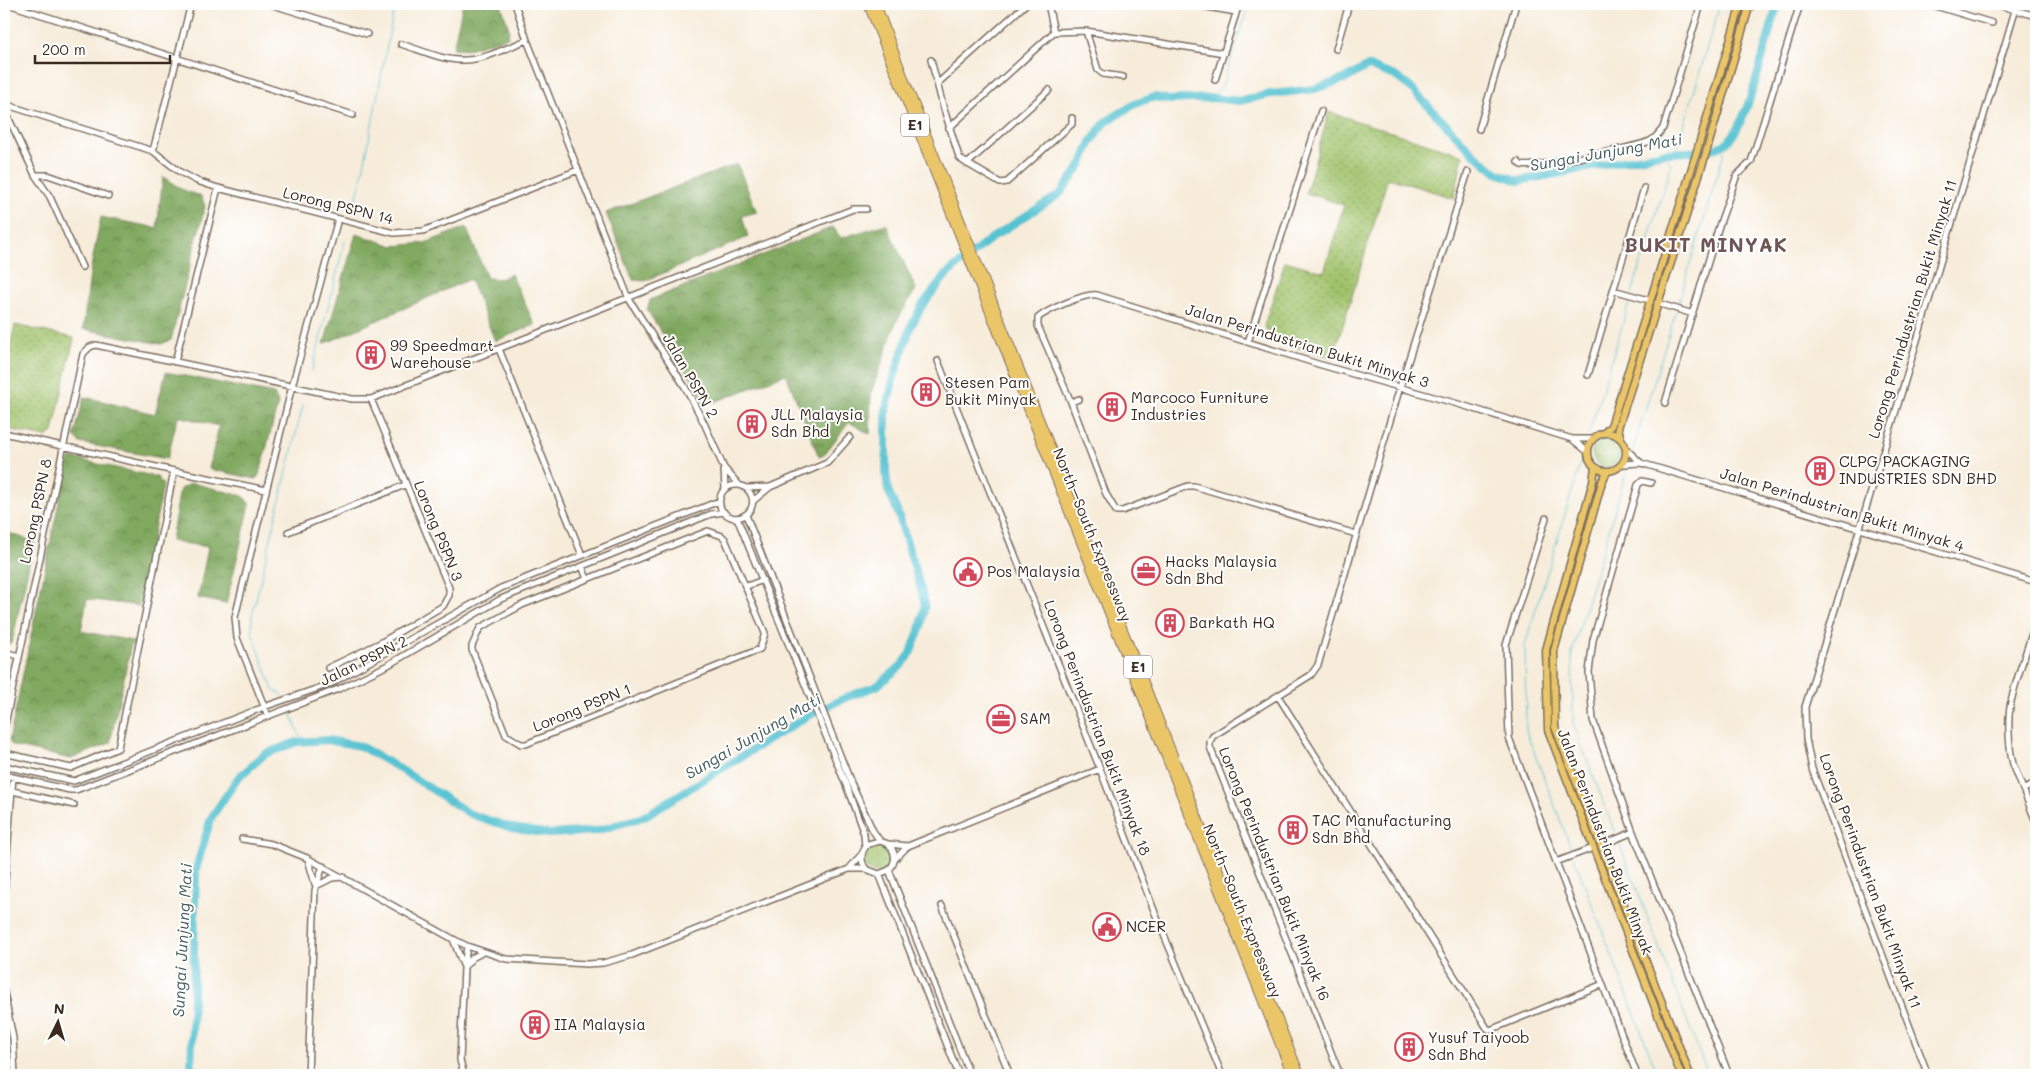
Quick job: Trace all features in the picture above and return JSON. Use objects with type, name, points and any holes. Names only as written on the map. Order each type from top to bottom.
[{"type":"highway","name":"North–South Expressway","points":[[868,4],[966,245]]},
{"type":"highway","name":"North–South Expressway","points":[[876,4],[966,245],[1292,1075]]},
{"type":"highway","name":"North–South Expressway","points":[[973,263],[1300,1075]]},
{"type":"main road","points":[[1604,433],[1611,426],[1741,4]]},
{"type":"main road","points":[[1621,439],[1610,433],[1604,433],[1589,439],[1585,450],[1590,462],[1595,467],[1607,472],[1627,464],[1626,455],[1630,453],[1621,439],[1618,428],[1703,163],[1750,4]]},
{"type":"main road","name":"Jalan Perindustrian Bukit Minyak","points":[[1595,467],[1594,480],[1546,650],[1548,730],[1591,848],[1681,1075]]},
{"type":"main road","name":"Jalan Perindustrian Bukit Minyak","points":[[1607,472],[1602,482],[1554,652],[1555,727],[1604,844],[1690,1075]]},
{"type":"street","points":[[8,4],[353,115]]},
{"type":"street","points":[[153,152],[191,4]]},
{"type":"street","points":[[270,4],[367,34]]},
{"type":"street","name":"Jalan PSPN 2","points":[[515,4],[527,40],[629,299],[685,387],[704,423],[724,468]]},
{"type":"street","points":[[938,83],[1026,4]]},
{"type":"street","points":[[1048,4],[1054,32]]},
{"type":"street","points":[[1190,4],[1236,12]]},
{"type":"street","points":[[1215,80],[1239,4]]},
{"type":"street","points":[[1336,49],[1349,4]]},
{"type":"street","points":[[1479,129],[1516,4]]},
{"type":"street","points":[[1518,162],[1528,167],[1642,144],[1653,139],[1663,128],[1701,4]]},
{"type":"street","points":[[1665,403],[1737,175],[1740,170],[1750,164],[1800,4]]},
{"type":"street","points":[[1928,4],[1943,6],[1992,23]]},
{"type":"street","points":[[1995,4],[2016,6],[2036,16]]},
{"type":"street","name":"Lorong Perindustrian Bukit Minyak 11","points":[[1928,1075],[1812,768],[1806,739],[1805,707],[2016,6]]},
{"type":"street","points":[[949,128],[1054,32],[1086,31],[1224,53]]},
{"type":"street","points":[[1086,31],[1098,70],[1103,74],[1123,77]]},
{"type":"street","points":[[401,44],[450,59],[466,61],[480,58],[527,40]]},
{"type":"street","points":[[931,60],[949,128],[959,157],[967,164],[1000,183],[1005,183],[1072,124],[1072,118]]},
{"type":"street","points":[[967,164],[1049,90]]},
{"type":"street","name":"Lorong PSPN 14","points":[[4,104],[153,152],[164,162],[197,181],[218,188],[394,233],[422,231],[578,170]]},
{"type":"street","points":[[4,108],[35,175],[50,197],[82,267]]},
{"type":"street","points":[[1248,342],[1320,111]]},
{"type":"street","name":"Lorong Perindustrian Bukit Minyak 16","points":[[1340,1075],[1210,747],[1210,740],[1213,736],[1278,696],[1316,669],[1400,387],[1468,172]]},
{"type":"street","points":[[35,175],[48,175],[108,196]]},
{"type":"street","points":[[175,362],[218,188]]},
{"type":"street","points":[[1588,375],[1644,188]]},
{"type":"street","points":[[371,399],[629,299],[852,209],[866,209]]},
{"type":"street","points":[[268,716],[237,638],[234,617],[292,386],[338,219]]},
{"type":"street","points":[[1614,290],[1649,300]]},
{"type":"street","name":"Jalan Perindustrian Bukit Minyak 3","points":[[1071,402],[1038,326],[1038,318],[1046,313],[1093,295],[1572,439]]},
{"type":"street","points":[[1657,303],[1692,314]]},
{"type":"street","name":"Lorong PSPN 8","points":[[4,729],[63,445],[83,354],[86,350],[96,345],[352,398],[371,399]]},
{"type":"street","points":[[499,349],[582,555]]},
{"type":"street","name":"Lorong Perindustrian Bukit Minyak 18","points":[[938,361],[1222,1075]]},
{"type":"street","name":"Lorong PSPN 3","points":[[328,668],[382,642],[443,606],[450,595],[449,588],[371,399]]},
{"type":"street","points":[[1079,399],[1071,402],[1106,494],[1116,511],[1122,511],[1188,486],[1194,486],[1356,534]]},
{"type":"street","points":[[4,433],[266,490]]},
{"type":"street","points":[[753,501],[770,487],[827,463],[850,438]]},
{"type":"street","points":[[1572,439],[1589,439]]},
{"type":"street","points":[[1572,439],[1585,450]]},
{"type":"street","points":[[1630,453],[1641,463]]},
{"type":"street","points":[[1627,464],[1641,463]]},
{"type":"street","name":"Jalan Perindustrian Bukit Minyak 4","points":[[1641,463],[2036,582]]},
{"type":"street","points":[[724,468],[739,485],[746,488],[770,487]]},
{"type":"street","points":[[724,468],[725,489],[719,502],[724,512],[732,518],[746,515],[750,511],[753,501],[746,488]]},
{"type":"street","points":[[4,752],[71,768],[118,748],[174,471]]},
{"type":"street","name":"Jalan Perindustrian Bukit Minyak","points":[[1651,483],[1642,481],[1638,485],[1594,640],[1590,672],[1593,720],[1631,833],[1729,1075]]},
{"type":"street","points":[[288,532],[405,485]]},
{"type":"street","points":[[725,489],[729,486],[739,485]]},
{"type":"street","name":"Jalan PSPN 2","points":[[4,766],[72,782],[264,707],[330,684],[501,588],[719,502]]},
{"type":"street","name":"Jalan PSPN 2","points":[[4,775],[76,790],[341,688],[388,665],[500,599],[711,514],[724,512]]},
{"type":"street","points":[[746,515],[817,692],[851,783],[872,830],[880,841]]},
{"type":"street","points":[[737,518],[864,834],[865,847]]},
{"type":"street","points":[[1546,518],[1506,644],[1509,738],[1558,861],[1637,1075]]},
{"type":"street","name":"Lorong PSPN 1","points":[[708,531],[726,539],[747,586],[766,633],[760,649],[757,651],[526,744],[521,744],[503,732],[472,650],[477,630],[522,605],[708,531]]},
{"type":"street","points":[[582,566],[587,578]]},
{"type":"street","points":[[747,586],[763,580]]},
{"type":"street","points":[[2036,619],[2010,703],[2010,755],[2036,822]]},
{"type":"street","points":[[382,642],[388,652]]},
{"type":"street","points":[[4,652],[19,656]]},
{"type":"street","points":[[1278,696],[1487,1028],[1490,1030],[1603,984]]},
{"type":"street","points":[[242,839],[272,844],[308,858],[453,939],[483,952],[515,960],[571,964],[603,963],[632,955],[849,869],[866,869],[879,874],[889,870],[895,859],[908,846],[1100,769]]},
{"type":"street","points":[[4,894],[13,777]]},
{"type":"street","points":[[2024,789],[2036,784]]},
{"type":"street","points":[[4,789],[74,805]]},
{"type":"street","points":[[1604,844],[1631,833]]},
{"type":"street","points":[[849,869],[865,847],[872,842],[880,841],[888,844],[908,846]]},
{"type":"street","points":[[888,844],[895,854],[895,859]]},
{"type":"street","points":[[1558,861],[1591,848]]},
{"type":"street","points":[[861,855],[861,860],[866,869]]},
{"type":"street","points":[[308,858],[316,886]]},
{"type":"street","points":[[308,1075],[316,886],[323,866]]},
{"type":"street","points":[[889,870],[970,1075]]},
{"type":"street","points":[[879,874],[960,1075]]},
{"type":"street","points":[[316,886],[332,878],[343,877]]},
{"type":"street","points":[[942,906],[1010,1075]]},
{"type":"street","points":[[453,939],[464,968]]},
{"type":"street","points":[[464,1075],[460,1060],[464,968],[467,946]]},
{"type":"street","points":[[464,968],[472,958],[483,952]]},
{"type":"street","points":[[4,992],[13,1038],[15,1075]]},
{"type":"green space","points":[[463,4],[501,4],[509,29],[508,37],[468,49],[453,48]]},
{"type":"green space","points":[[1329,112],[1463,155],[1454,198],[1388,178],[1333,358],[1273,341],[1264,326],[1285,261],[1324,272],[1344,205],[1306,193]]},
{"type":"green space","points":[[737,164],[757,212],[742,216],[748,237],[645,281],[633,280],[606,213]]},
{"type":"green space","points":[[163,177],[183,190],[201,196],[205,206],[171,340],[161,344],[83,329],[91,267],[101,217],[157,228]]},
{"type":"green space","points":[[886,224],[916,289],[896,322],[871,393],[870,434],[849,422],[824,455],[819,457],[786,374],[712,403],[703,403],[694,383],[647,310],[650,300],[833,227],[841,238]]},
{"type":"green space","points":[[466,227],[487,278],[500,279],[511,274],[535,325],[495,341],[470,279],[324,344],[356,234],[394,246],[425,243]]},
{"type":"green space","points":[[15,325],[74,338],[53,432],[46,437],[4,428],[4,377]]},
{"type":"green space","points":[[166,372],[274,394],[278,403],[260,473],[256,479],[209,469],[219,426],[178,416],[167,459],[80,443],[74,437],[84,397],[155,414]]},
{"type":"green space","points":[[1606,439],[1616,443],[1620,453],[1616,463],[1606,467],[1596,463],[1592,453],[1596,443]]},
{"type":"green space","points":[[71,458],[157,477],[163,485],[139,606],[87,599],[81,631],[132,641],[110,743],[71,759],[13,746],[9,741],[67,463]]},
{"type":"green space","points":[[192,483],[243,496],[250,505],[226,604],[198,598],[208,547],[171,541],[180,489]]},
{"type":"green space","points":[[4,531],[34,542],[12,642],[5,647]]},
{"type":"green space","points":[[878,843],[884,844],[892,852],[892,864],[884,872],[878,873],[872,872],[864,864],[863,858],[864,852],[872,844]]},
{"type":"waterway","points":[[355,205],[395,4]]},
{"type":"waterway","points":[[1213,98],[1222,87],[1249,4]]},
{"type":"waterway","points":[[1676,153],[1720,4]]},
{"type":"waterway","name":"Sungai Junjung Mati","points":[[191,1075],[196,869],[211,818],[238,778],[265,754],[297,742],[328,740],[360,746],[397,767],[470,814],[512,828],[549,834],[596,831],[643,817],[806,717],[847,697],[877,686],[901,666],[909,656],[921,627],[925,603],[898,513],[888,490],[886,473],[886,409],[894,377],[911,326],[923,304],[947,274],[993,237],[1060,194],[1082,164],[1090,144],[1107,121],[1137,103],[1155,97],[1169,100],[1213,98],[1239,101],[1271,94],[1315,89],[1347,78],[1368,66],[1395,76],[1410,87],[1473,153],[1497,173],[1519,181],[1664,153],[1713,149],[1725,144],[1734,134],[1742,119],[1778,4]]},
{"type":"waterway","points":[[1677,307],[1724,153],[1722,146]]},
{"type":"waterway","points":[[1632,293],[1671,165],[1664,153]]},
{"type":"waterway","points":[[312,371],[345,241]]},
{"type":"waterway","points":[[1588,436],[1631,297]]},
{"type":"waterway","points":[[1632,453],[1676,311]]},
{"type":"waterway","points":[[283,695],[273,690],[252,632],[252,616],[303,405]]},
{"type":"waterway","points":[[1585,448],[1587,440]]},
{"type":"waterway","points":[[1573,853],[1526,731],[1525,645],[1584,452]]},
{"type":"waterway","points":[[1616,836],[1573,723],[1572,653],[1628,466]]},
{"type":"waterway","points":[[291,714],[302,741]]},
{"type":"waterway","points":[[1618,840],[1708,1075]]},
{"type":"waterway","points":[[1574,857],[1658,1075]]},
{"type":"place","name":"99 Speedmart Warehouse","points":[[371,355]]},
{"type":"place","name":"Stesen Pam Bukit Minyak","points":[[926,392]]},
{"type":"place","name":"Marcoco Furniture Industries","points":[[1112,407]]},
{"type":"place","name":"JLL Malaysia Sdn Bhd","points":[[752,424]]},
{"type":"place","name":"CLPG PACKAGING INDUSTRIES SDN BHD","points":[[1820,471]]},
{"type":"place","name":"Hacks Malaysia Sdn Bhd","points":[[1146,571]]},
{"type":"place","name":"Pos Malaysia","points":[[968,572]]},
{"type":"place","name":"Barkath HQ","points":[[1170,623]]},
{"type":"place","name":"SAM","points":[[1001,719]]},
{"type":"place","name":"TAC Manufacturing Sdn Bhd","points":[[1293,830]]},
{"type":"place","name":"NCER","points":[[1107,927]]},
{"type":"place","name":"IIA Malaysia","points":[[535,1025]]},
{"type":"place","name":"Yusuf Taiyoob Sdn Bhd","points":[[1409,1047]]},
{"type":"district","name":"BUKIT MINYAK","points":[[1706,245]]}]
